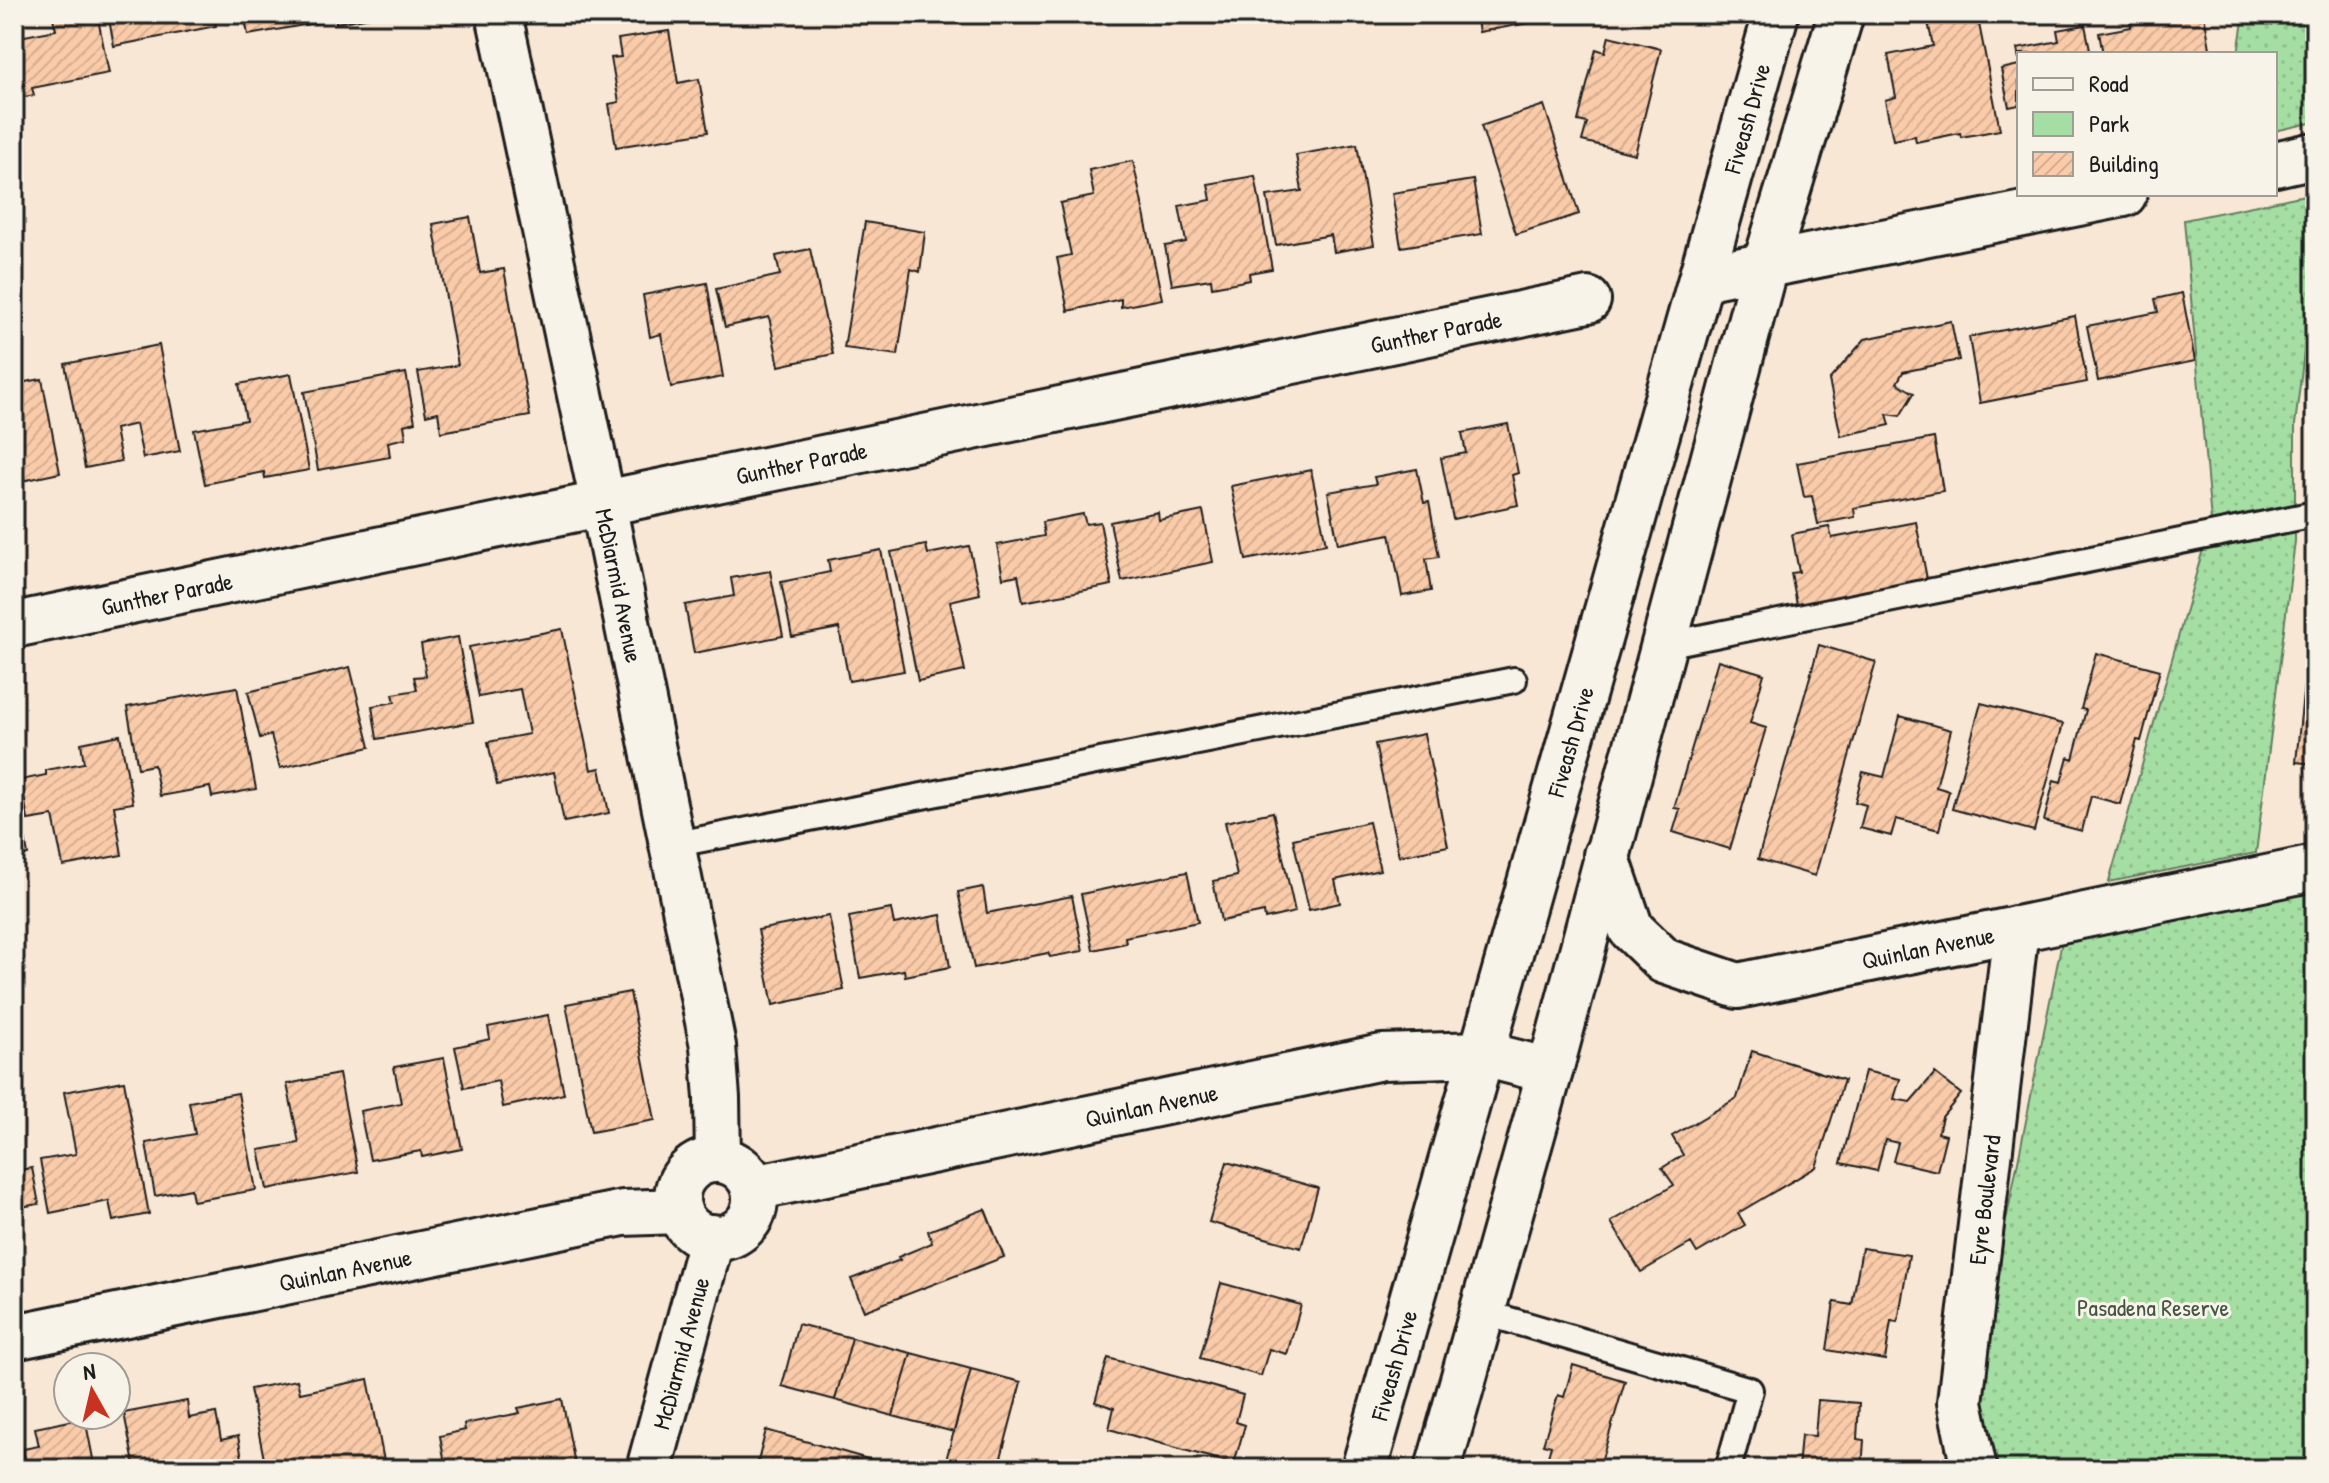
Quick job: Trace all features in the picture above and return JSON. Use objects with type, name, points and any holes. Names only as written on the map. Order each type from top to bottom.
[{"type":"street","name":"McDiarmid Avenue","points":[[499,14],[713,1046],[718,1160]]},
{"type":"street","name":"Fiveash Drive","points":[[1364,1469],[1776,14]]},
{"type":"street","points":[[1438,1469],[1550,1071],[1765,266],[1841,14]]},
{"type":"street","points":[[2277,164],[2315,155]]},
{"type":"street","points":[[1702,278],[2114,196]]},
{"type":"street","name":"Gunther Parade","points":[[14,625],[1588,300]]},
{"type":"street","name":"Quinlan Avenue","points":[[1606,855],[1631,929],[1664,961],[1738,986],[2315,868]]},
{"type":"street","name":"Eyre Boulevard","points":[[1974,1469],[1960,1402],[2016,929]]},
{"type":"street","name":"Quinlan Avenue","points":[[754,1188],[1382,1057],[1483,1054],[1550,1071]]},
{"type":"street","points":[[718,1160],[739,1167],[754,1188],[755,1207],[750,1218],[737,1232],[725,1237],[696,1224],[678,1191],[683,1179],[700,1163],[718,1160]]},
{"type":"street","name":"Quinlan Avenue","points":[[14,1337],[623,1213],[696,1224]]},
{"type":"street","name":"McDiarmid Avenue","points":[[649,1469],[696,1224]]},
{"type":"lane","points":[[1665,645],[2315,514]]},
{"type":"lane","points":[[672,845],[1514,680]]},
{"type":"lane","points":[[1482,1312],[1750,1390],[1728,1469]]},
{"type":"green space","points":[[2244,14],[2315,14],[2315,122],[2277,131],[2277,52],[2238,52]]},
{"type":"green space","points":[[2315,193],[2315,263],[2295,425],[2295,541],[2256,853],[2109,882],[2211,521],[2184,220]]},
{"type":"green space","name":"Pasadena Reserve","points":[[2315,888],[2315,1469],[1996,1469],[1975,1376],[2062,941]]},
{"type":"building","points":[[52,14],[97,14],[109,73],[32,88],[34,95],[14,99],[14,38],[56,30]]},
{"type":"building","points":[[108,14],[214,14],[216,26],[114,46]]},
{"type":"building","points":[[244,14],[319,14],[321,22],[248,35]]},
{"type":"building","points":[[335,14],[388,14],[336,23]]},
{"type":"building","points":[[1476,14],[1578,14],[1479,32]]},
{"type":"building","points":[[1977,14],[2000,130],[1961,137],[1960,133],[1916,142],[1915,136],[1893,140],[1885,100],[1896,97],[1888,55],[1933,46],[1927,17]]},
{"type":"building","points":[[2170,14],[2171,19],[2204,14],[2211,52],[2103,52],[2099,33],[2131,27],[2130,18]]},
{"type":"building","points":[[2085,25],[2091,52],[2018,52],[2017,49],[2059,41],[2057,30]]},
{"type":"building","points":[[669,31],[678,83],[699,79],[708,132],[616,147],[609,104],[619,102],[611,58],[621,57],[618,39]]},
{"type":"building","points":[[1609,36],[1661,49],[1635,154],[1582,141],[1587,123],[1578,121],[1596,49],[1605,52]]},
{"type":"building","points":[[2017,65],[2017,105],[2009,107],[2001,69]]},
{"type":"building","points":[[1544,105],[1579,214],[1516,234],[1481,126]]},
{"type":"building","points":[[1357,144],[1374,245],[1334,252],[1331,235],[1276,245],[1267,196],[1302,191],[1296,155]]},
{"type":"building","points":[[1133,161],[1162,299],[1121,307],[1121,299],[1068,311],[1057,258],[1071,255],[1060,203],[1094,196],[1089,170]]},
{"type":"building","points":[[1255,176],[1272,269],[1249,273],[1250,280],[1212,287],[1211,279],[1172,285],[1165,246],[1186,242],[1179,206],[1211,200],[1208,184]]},
{"type":"building","points":[[1473,180],[1482,234],[1401,247],[1392,193]]},
{"type":"building","points":[[470,217],[480,273],[504,269],[530,416],[441,432],[438,412],[426,415],[418,372],[458,365],[433,224]]},
{"type":"building","points":[[865,222],[925,232],[920,272],[911,269],[898,355],[844,348]]},
{"type":"building","points":[[810,249],[833,354],[779,366],[769,317],[725,327],[716,289],[780,275],[776,256]]},
{"type":"building","points":[[707,283],[723,377],[671,387],[661,334],[650,337],[643,295]]},
{"type":"building","points":[[2182,293],[2195,361],[2098,381],[2087,326],[2158,312],[2155,299]]},
{"type":"building","points":[[2075,316],[2087,382],[1980,403],[1969,337]]},
{"type":"building","points":[[1951,321],[1959,360],[1903,372],[1897,383],[1914,393],[1900,416],[1887,414],[1890,425],[1841,436],[1829,380],[1865,339]]},
{"type":"building","points":[[159,345],[180,451],[143,458],[136,424],[115,429],[121,461],[85,468],[65,364]]},
{"type":"building","points":[[406,373],[415,422],[404,425],[406,438],[388,442],[390,457],[318,470],[304,392]]},
{"type":"building","points":[[291,374],[309,470],[265,478],[264,472],[205,484],[194,430],[246,420],[239,384]]},
{"type":"building","points":[[42,379],[60,473],[22,481],[14,449],[14,384]]},
{"type":"building","points":[[1508,424],[1518,473],[1512,475],[1518,505],[1453,519],[1441,458],[1466,453],[1462,433]]},
{"type":"building","points":[[1934,438],[1943,491],[1854,508],[1855,517],[1818,524],[1812,496],[1804,497],[1797,463]]},
{"type":"building","points":[[1417,469],[1424,503],[1429,502],[1439,557],[1426,559],[1431,591],[1402,596],[1390,534],[1338,544],[1328,492],[1376,484],[1374,477]]},
{"type":"building","points":[[1311,470],[1326,544],[1246,560],[1231,486]]},
{"type":"building","points":[[1203,511],[1213,562],[1122,581],[1110,522],[1158,512],[1159,520]]},
{"type":"building","points":[[1083,514],[1086,524],[1100,522],[1112,585],[1023,602],[1018,575],[1003,578],[997,545],[1044,536],[1042,522]]},
{"type":"building","points":[[1916,522],[1927,579],[1797,605],[1791,573],[1799,572],[1792,534],[1829,527],[1832,538]]},
{"type":"building","points":[[926,545],[928,554],[969,546],[980,594],[950,601],[965,671],[918,681],[891,552]]},
{"type":"building","points":[[881,550],[904,671],[849,681],[839,628],[792,637],[781,582],[830,572],[828,560]]},
{"type":"building","points":[[770,571],[783,636],[694,653],[685,605],[734,596],[731,578]]},
{"type":"building","points":[[2312,607],[2315,607],[2315,764],[2296,762]]},
{"type":"building","points":[[562,629],[591,770],[600,768],[609,813],[564,822],[554,772],[497,785],[488,742],[529,734],[520,689],[479,697],[469,647]]},
{"type":"building","points":[[458,637],[473,722],[377,739],[372,706],[395,702],[393,694],[417,690],[414,677],[426,676],[421,644]]},
{"type":"building","points":[[1819,645],[1876,662],[1815,876],[1758,859]]},
{"type":"building","points":[[2096,653],[2160,670],[2120,804],[2091,796],[2082,831],[2044,821],[2054,780],[2061,782],[2068,757],[2073,759],[2086,710],[2081,709]]},
{"type":"building","points":[[1718,660],[1764,674],[1750,723],[1766,728],[1730,849],[1673,832],[1680,809],[1674,808]]},
{"type":"building","points":[[350,667],[370,747],[280,768],[271,735],[260,738],[248,692]]},
{"type":"building","points":[[237,687],[256,789],[212,797],[210,787],[160,796],[154,765],[138,768],[127,707]]},
{"type":"building","points":[[1981,703],[2063,724],[2034,831],[1952,809]]},
{"type":"building","points":[[1900,716],[1951,730],[1936,787],[1949,791],[1939,830],[1896,819],[1891,836],[1860,828],[1866,805],[1855,802],[1863,772],[1884,777]]},
{"type":"building","points":[[1424,734],[1448,846],[1399,856],[1375,744]]},
{"type":"building","points":[[120,735],[133,803],[114,806],[122,855],[63,866],[53,816],[28,820],[21,780],[46,775],[46,770],[84,763],[81,743]]},
{"type":"building","points":[[14,776],[28,855],[14,858]]},
{"type":"building","points":[[1273,812],[1295,912],[1265,919],[1264,912],[1221,921],[1213,881],[1237,876],[1225,822]]},
{"type":"building","points":[[1369,822],[1380,870],[1335,880],[1340,903],[1309,910],[1293,839]]},
{"type":"building","points":[[1187,872],[1198,922],[1125,937],[1126,943],[1093,950],[1081,894]]},
{"type":"building","points":[[983,887],[987,913],[1072,896],[1083,951],[1050,957],[1048,953],[974,968],[958,892]]},
{"type":"building","points":[[891,909],[894,924],[941,915],[950,967],[905,976],[904,970],[860,978],[849,917]]},
{"type":"building","points":[[829,916],[844,990],[773,1005],[758,930]]},
{"type":"building","points":[[630,992],[655,1120],[591,1132],[566,1004]]},
{"type":"building","points":[[548,1015],[564,1094],[503,1107],[498,1081],[464,1088],[455,1047],[490,1039],[488,1027]]},
{"type":"building","points":[[1752,1051],[1844,1080],[1816,1167],[1738,1213],[1745,1225],[1697,1253],[1691,1243],[1641,1272],[1611,1222],[1674,1185],[1662,1168],[1683,1155],[1672,1136],[1737,1098]]},
{"type":"building","points":[[444,1058],[462,1149],[422,1157],[421,1151],[370,1160],[360,1111],[401,1103],[394,1067]]},
{"type":"building","points":[[1865,1071],[1900,1079],[1894,1099],[1910,1102],[1935,1073],[1961,1094],[1942,1117],[1938,1133],[1946,1135],[1937,1171],[1893,1161],[1898,1143],[1885,1140],[1877,1171],[1841,1163]]},
{"type":"building","points":[[339,1074],[358,1172],[267,1189],[259,1150],[299,1143],[287,1084]]},
{"type":"building","points":[[124,1081],[149,1214],[113,1221],[109,1201],[50,1213],[40,1160],[76,1154],[64,1092]]},
{"type":"building","points":[[238,1093],[256,1190],[193,1201],[191,1189],[155,1196],[146,1143],[195,1134],[189,1102]]},
{"type":"building","points":[[1227,1162],[1318,1188],[1301,1248],[1209,1222]]},
{"type":"building","points":[[32,1168],[39,1204],[14,1208],[14,1171]]},
{"type":"building","points":[[985,1209],[1004,1257],[864,1311],[851,1279],[900,1260],[898,1257],[932,1243],[928,1231]]},
{"type":"building","points":[[1862,1248],[1909,1255],[1898,1322],[1891,1321],[1885,1360],[1827,1350],[1834,1302],[1852,1305]]},
{"type":"building","points":[[1221,1283],[1301,1305],[1287,1354],[1269,1349],[1261,1376],[1200,1358]]},
{"type":"building","points":[[798,1324],[852,1338],[835,1400],[782,1386]]},
{"type":"building","points":[[852,1338],[911,1353],[893,1416],[835,1400]]},
{"type":"building","points":[[911,1353],[971,1369],[954,1432],[893,1416]]},
{"type":"building","points":[[1108,1358],[1243,1395],[1236,1422],[1245,1425],[1234,1464],[1109,1429],[1114,1408],[1095,1402]]},
{"type":"building","points":[[1573,1365],[1625,1381],[1599,1469],[1563,1469],[1546,1464],[1551,1446],[1543,1444],[1558,1395],[1564,1397]]},
{"type":"building","points":[[971,1369],[1021,1382],[998,1469],[978,1469],[946,1460]]},
{"type":"building","points":[[368,1379],[384,1461],[344,1469],[266,1469],[250,1389],[297,1380],[300,1393]]},
{"type":"building","points":[[562,1399],[576,1469],[489,1469],[489,1466],[446,1469],[440,1436],[465,1430],[464,1424],[520,1413],[518,1408]]},
{"type":"building","points":[[1818,1400],[1859,1403],[1857,1439],[1864,1440],[1862,1469],[1798,1469],[1801,1435],[1815,1436]]},
{"type":"building","points":[[187,1401],[189,1418],[216,1413],[221,1440],[238,1436],[244,1469],[135,1469],[128,1431],[132,1431],[132,1411]]},
{"type":"building","points":[[52,1425],[52,1431],[88,1431],[95,1469],[27,1469],[23,1449],[39,1446],[35,1428]]},
{"type":"building","points":[[766,1430],[875,1461],[873,1469],[756,1469]]}]
